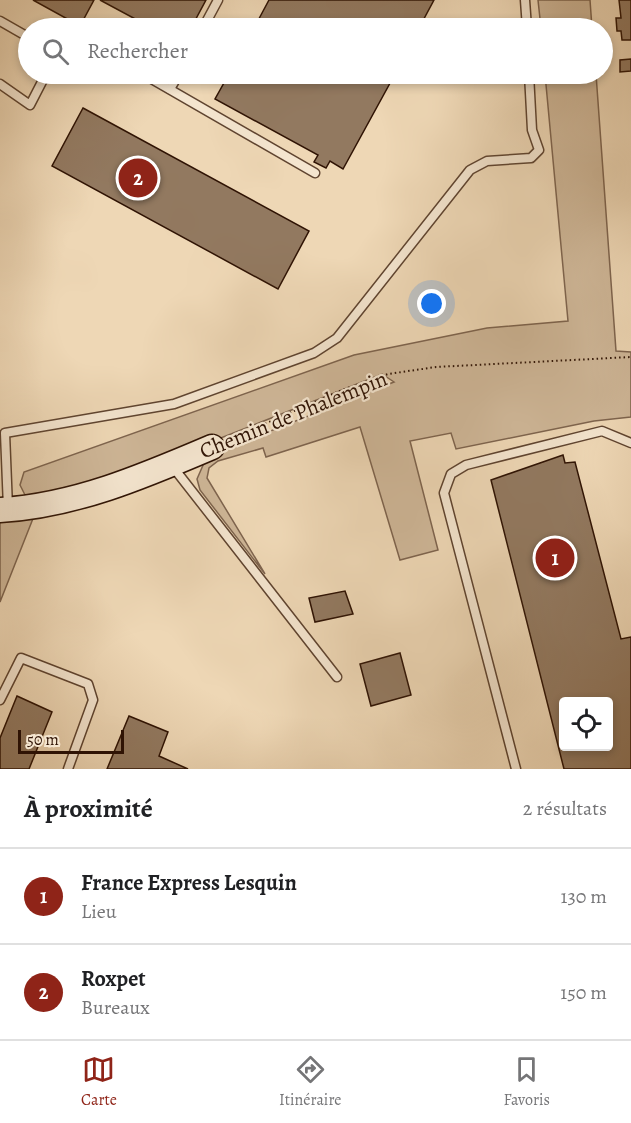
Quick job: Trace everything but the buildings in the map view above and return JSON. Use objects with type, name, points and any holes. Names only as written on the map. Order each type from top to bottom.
[{"type":"street","name":"Chemin de Phalempin","points":[[4,510],[78,498],[212,447]]},
{"type":"lane","points":[[208,18],[218,0]]},
{"type":"lane","points":[[525,0],[526,18]]},
{"type":"lane","points":[[0,21],[18,31]]},
{"type":"lane","points":[[0,84],[30,105],[41,84]]},
{"type":"lane","points":[[161,84],[315,173]]},
{"type":"lane","points":[[170,89],[173,84]]},
{"type":"lane","points":[[4,510],[5,433],[174,404],[314,353],[337,338],[470,170],[487,161],[531,158],[538,150],[532,130],[530,84]]},
{"type":"lane","points":[[516,769],[444,493],[451,474],[466,465],[602,431],[631,443]]},
{"type":"lane","points":[[171,464],[337,677]]},
{"type":"lane","points":[[0,700],[21,658],[88,684],[93,700],[68,769]]},
{"type":"path","name":"Chemin de Phalempin","points":[[212,447],[342,390],[387,374],[436,367],[631,357]]},
{"type":"shaded area","points":[[538,0],[590,0],[591,18],[540,18]]},
{"type":"shaded area","points":[[546,84],[597,84],[616,351],[631,352],[631,417],[594,421],[456,449],[451,433],[410,441],[438,550],[400,560],[360,427],[266,457],[263,448],[218,461],[209,468],[207,478],[265,574],[200,490],[197,479],[204,463],[215,453],[394,382],[382,374],[92,487],[26,497],[20,485],[24,472],[354,355],[487,328],[568,321]]},
{"type":"shaded area","points":[[34,516],[0,602],[0,517]]},
{"type":"place","name":"Roxpet","points":[[138,178]]},
{"type":"place","name":"France Express Lesquin","points":[[555,558]]}]
